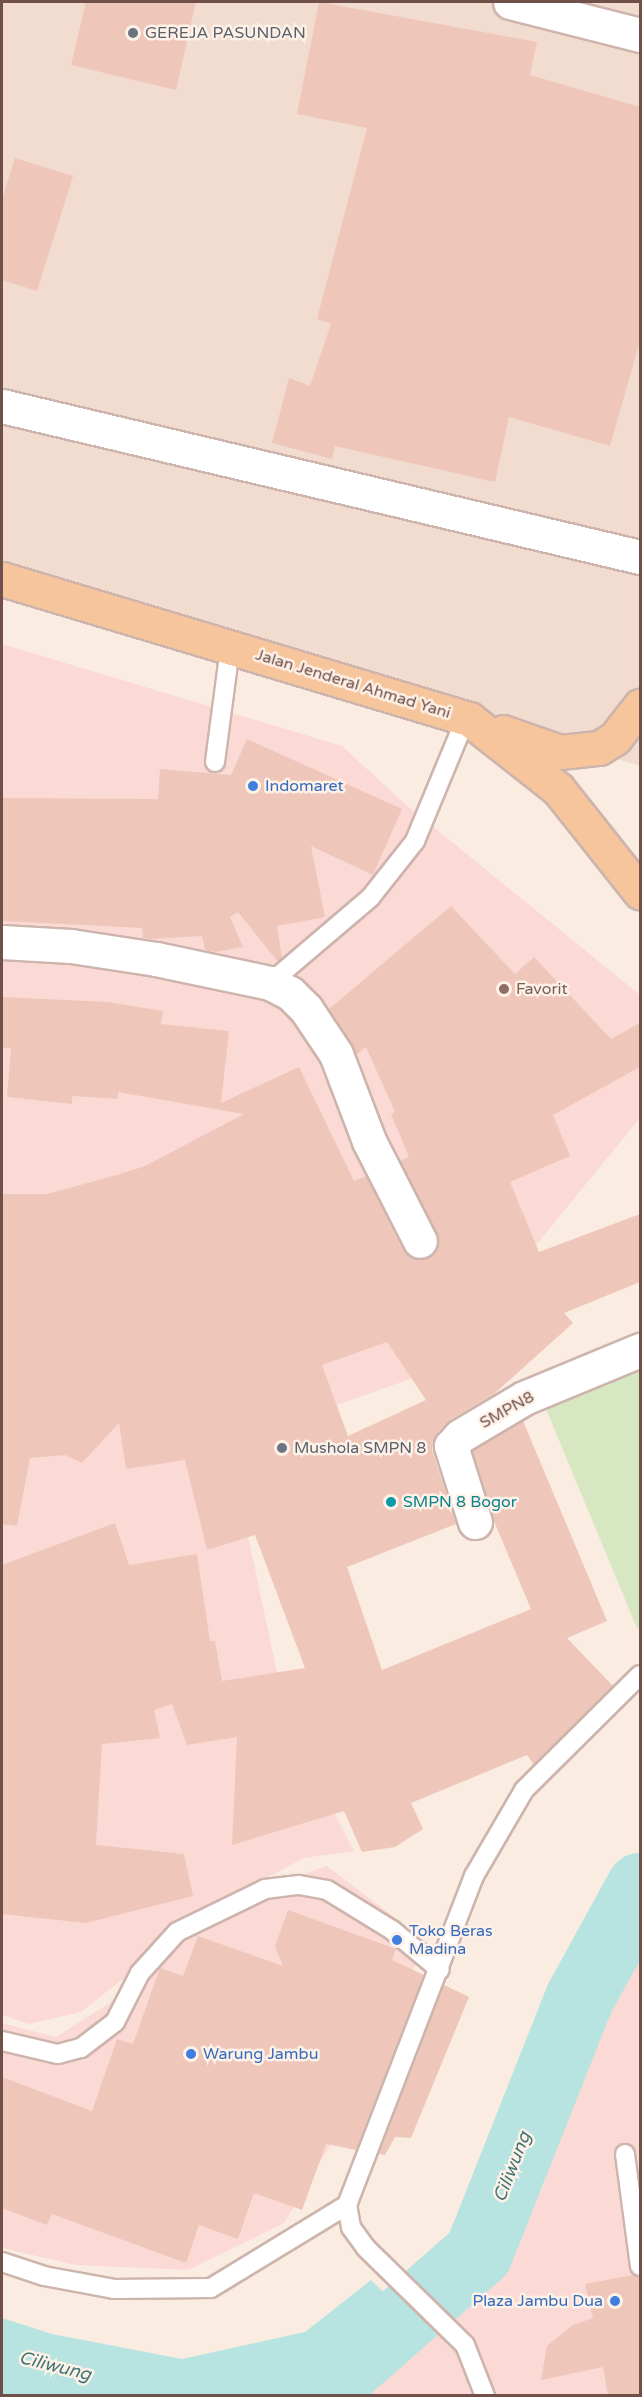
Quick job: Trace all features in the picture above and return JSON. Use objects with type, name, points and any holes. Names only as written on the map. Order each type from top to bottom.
[{"type":"main road","name":"Jalan Jenderal Ahmad Yani","points":[[2,579],[467,719],[558,789],[640,892]]},
{"type":"main road","points":[[467,719],[560,752],[577,752],[599,748],[615,738],[640,706]]},
{"type":"street","points":[[510,2],[640,35]]},
{"type":"street","points":[[2,406],[640,557]]},
{"type":"street","points":[[2,942],[124,954],[270,983],[290,993],[306,1009],[336,1054],[369,1141],[420,1240]]},
{"type":"street","name":"SMPN8","points":[[474,1522],[451,1446],[460,1436],[525,1398],[640,1350]]},
{"type":"lane","points":[[215,762],[230,648]]},
{"type":"lane","points":[[270,983],[363,906],[415,841],[467,719]]},
{"type":"lane","points":[[485,2396],[465,2345],[366,2248],[351,2227],[347,2205],[440,1970],[474,1876],[524,1790],[640,1675]]},
{"type":"lane","points":[[2,2041],[30,2050],[58,2054],[81,2048],[115,2022],[140,1974],[177,1932],[265,1889],[299,1885],[327,1890],[392,1930],[440,1970]]},
{"type":"lane","points":[[625,2154],[640,2266]]},
{"type":"lane","points":[[2,2262],[44,2276],[114,2289],[211,2288],[347,2205]]},
{"type":"shaded area","points":[[2,2],[640,2],[640,766],[2,568]]},
{"type":"shaded area","points":[[2,644],[342,746],[404,803],[640,995],[640,1118],[433,1371],[236,1441],[238,1489],[278,1677],[330,1805],[354,1851],[304,1858],[214,1906],[327,1866],[403,1924],[417,1962],[401,1991],[374,2071],[284,2223],[188,2270],[76,2265],[2,2248],[2,2023],[56,2037],[111,2002],[137,1968],[81,2012],[29,2024],[2,2015]]},
{"type":"shaded area","points":[[640,1920],[640,2395],[321,2396],[385,2371],[541,2191]]},
{"type":"green space","points":[[640,1364],[640,1628],[637,1628],[546,1409]]},
{"type":"water","points":[[371,2280],[419,2327],[347,2379],[314,2395],[2,2395],[2,2318],[52,2334],[182,2359],[305,2332]]},
{"type":"building","name":"GEREJA PASUNDAN","points":[[86,2],[196,2],[176,90],[71,65]]},
{"type":"building","points":[[319,2],[537,42],[530,75],[640,107],[640,341],[610,446],[509,417],[495,482],[335,446],[332,459],[272,443],[289,378],[310,386],[331,324],[317,319],[367,128],[297,114]]},
{"type":"building","points":[[15,158],[73,176],[37,291],[2,280],[2,199]]},
{"type":"building","points":[[247,739],[402,809],[373,875],[311,846],[325,917],[277,926],[282,958],[278,962],[238,912],[230,917],[243,947],[215,952],[205,950],[202,936],[152,939],[143,938],[142,928],[2,921],[2,798],[158,799],[160,769],[231,775]]},
{"type":"building","points":[[451,906],[515,974],[534,957],[611,1039],[640,1023],[640,1067],[553,1115],[570,1156],[510,1182],[539,1252],[640,1214],[640,1282],[564,1313],[573,1323],[494,1394],[450,1420],[437,1433],[432,1450],[456,1524],[347,1567],[382,1670],[531,1609],[493,1519],[472,1451],[523,1421],[607,1621],[567,1638],[613,1686],[534,1765],[527,1755],[411,1803],[423,1829],[395,1847],[362,1852],[344,1811],[232,1845],[237,1737],[187,1745],[172,1704],[154,1710],[160,1738],[102,1744],[96,1845],[184,1854],[193,1896],[86,1923],[2,1914],[2,1565],[115,1523],[129,1565],[197,1554],[210,1641],[215,1641],[222,1681],[305,1668],[255,1535],[207,1550],[185,1460],[126,1469],[119,1423],[82,1463],[65,1455],[30,1458],[17,1526],[2,1524],[2,1194],[47,1194],[145,1166],[244,1114],[118,1092],[118,1099],[72,1096],[72,1104],[7,1097],[11,1048],[2,1048],[2,997],[108,1002],[163,1011],[161,1024],[229,1031],[221,1103],[299,1067],[354,1181],[366,1176],[403,1250],[420,1260],[435,1252],[439,1241],[400,1161],[409,1157],[391,1114],[395,1112],[366,1047],[356,1055],[329,1009]],"holes":[[[387,1342],[426,1400],[348,1436],[322,1365]]]},
{"type":"building","name":"Warung Jambu","points":[[288,1910],[396,1949],[392,1960],[424,1975],[356,2150],[326,2144],[302,2210],[254,2193],[238,2239],[199,2225],[186,2263],[52,2214],[47,2225],[2,2208],[2,2077],[92,2111],[117,2039],[133,2044],[160,1968],[183,1976],[198,1936],[283,1966],[275,1946]]},
{"type":"building","points":[[444,1985],[469,1997],[411,2138],[395,2137],[385,2155],[379,2154]]},
{"type":"building","name":"Plaza Jambu Dua","points":[[633,2275],[640,2277],[640,2396],[608,2396],[603,2367],[541,2380],[547,2346],[573,2325],[593,2318],[585,2284]]},
{"type":"waterway","name":"Ciliwung","points":[[315,2396],[478,2253],[579,1998],[640,1887]]},
{"type":"place","name":"GEREJA PASUNDAN","points":[[133,33]]},
{"type":"place","name":"Indomaret","points":[[253,786]]},
{"type":"place","name":"Favorit","points":[[504,989]]},
{"type":"place","name":"Mushola SMPN 8","points":[[282,1448]]},
{"type":"place","name":"SMPN 8 Bogor","points":[[391,1502]]},
{"type":"place","name":"Toko Beras Madina","points":[[397,1940]]},
{"type":"place","name":"Warung Jambu","points":[[191,2054]]},
{"type":"place","name":"Plaza Jambu Dua","points":[[615,2301]]}]
